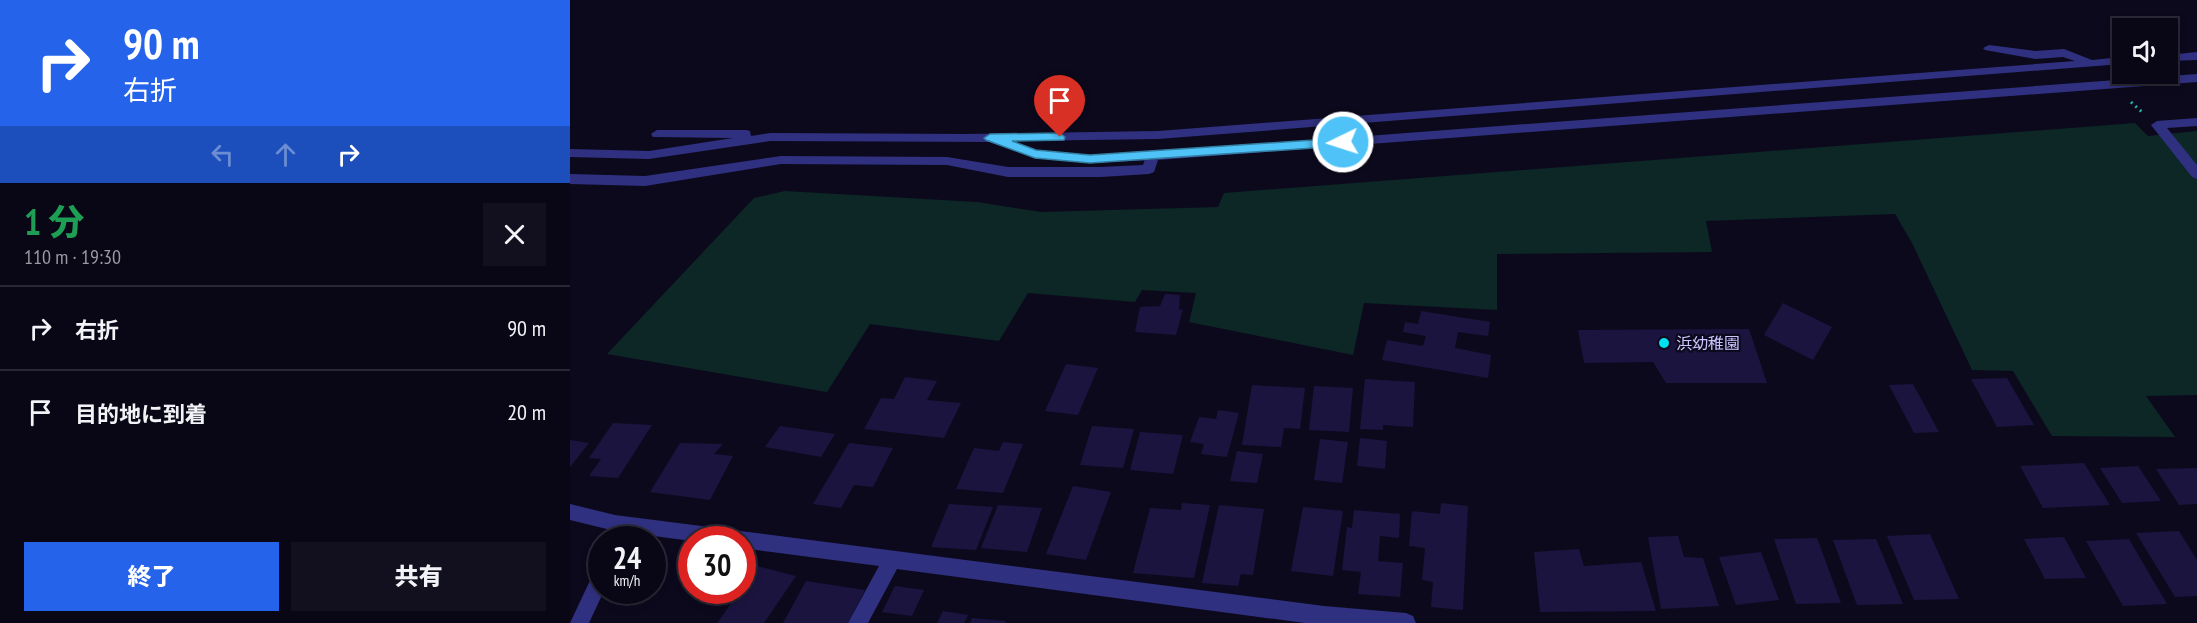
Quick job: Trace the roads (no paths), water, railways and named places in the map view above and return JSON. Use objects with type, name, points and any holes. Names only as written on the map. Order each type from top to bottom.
[{"type":"street","points":[[1989,48],[2035,55],[2064,53],[2093,64]]},
{"type":"street","points":[[2178,57],[2197,56]]},
{"type":"street","points":[[657,134],[733,133],[770,136],[990,138],[1158,135],[2112,63]]},
{"type":"street","points":[[990,138],[1035,154],[1090,159],[1152,156],[2197,78]]},
{"type":"street","points":[[2197,122],[2157,125],[2197,174]]},
{"type":"street","points":[[570,153],[649,155],[770,136]]},
{"type":"street","points":[[570,179],[645,181],[781,160],[947,161],[1008,172],[1101,172],[1149,170],[1152,156]]},
{"type":"street","points":[[570,512],[606,526]]},
{"type":"street","points":[[666,537],[892,560],[1324,619],[1406,623]]},
{"type":"street","points":[[858,623],[892,560]]},
{"type":"street","points":[[579,623],[588,604]]},
{"type":"place","name":"浜幼稚園","points":[[1664,343]]}]
